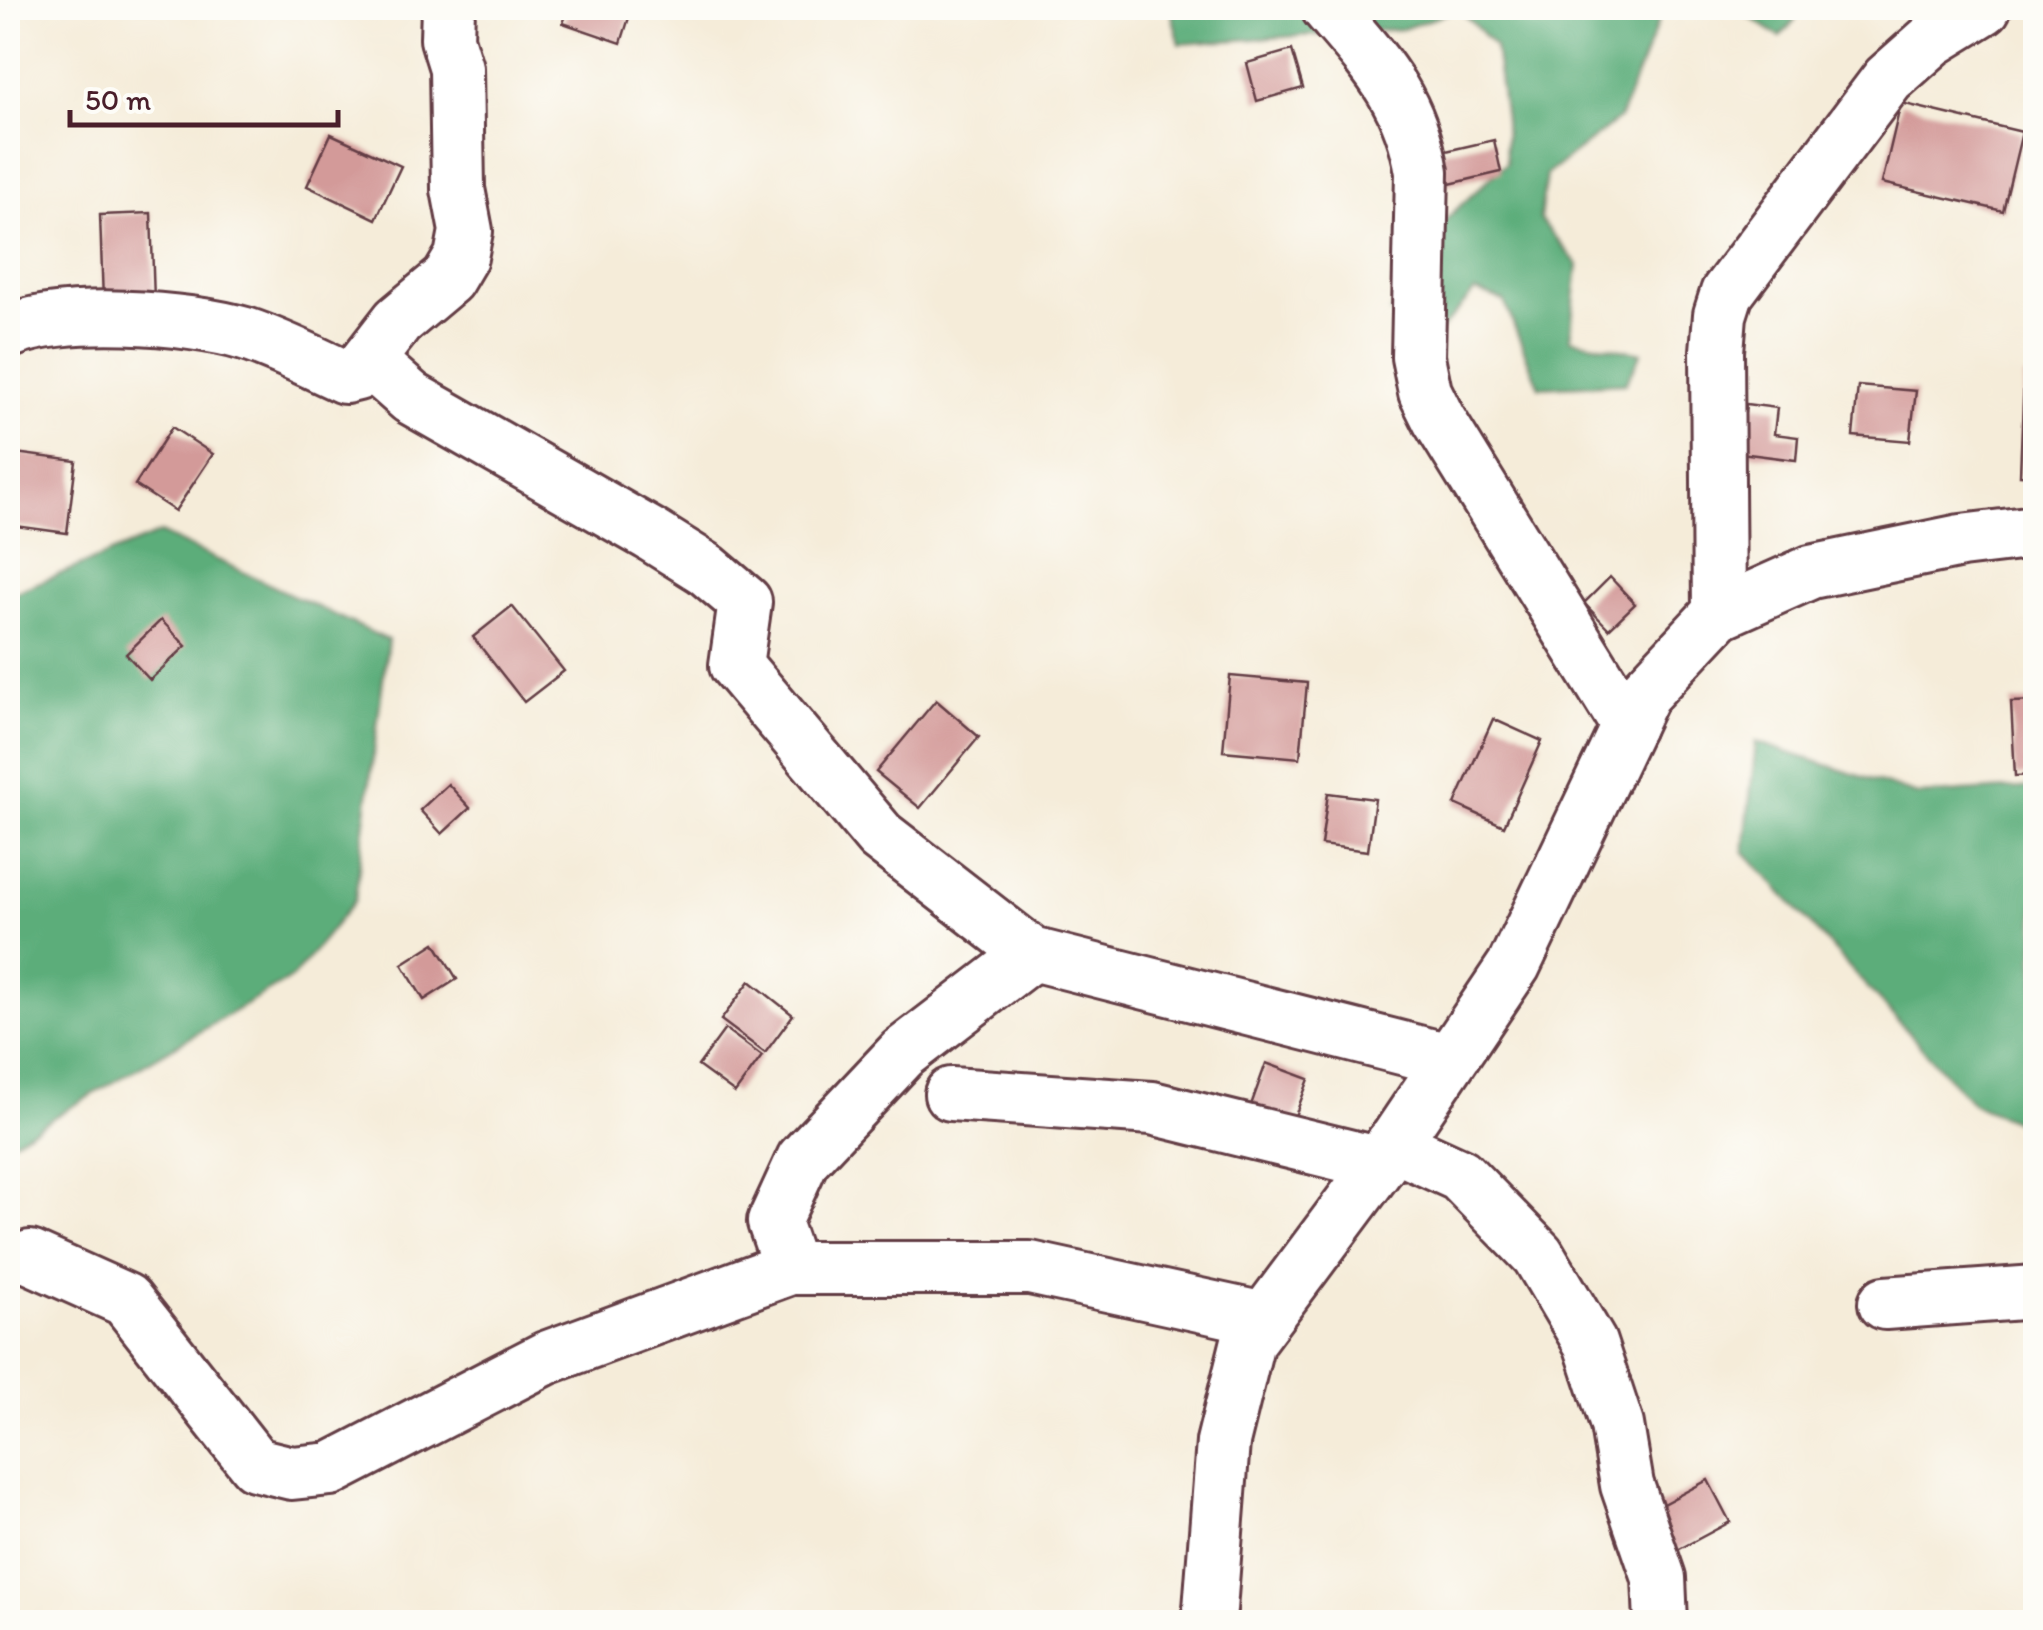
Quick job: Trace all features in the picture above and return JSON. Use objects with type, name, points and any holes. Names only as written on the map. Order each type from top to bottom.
[{"type":"street","points":[[8,332],[65,318],[139,318],[240,332],[344,377],[357,374],[398,321],[448,279],[461,256],[466,231],[458,189],[456,68],[447,38],[448,8]]},
{"type":"street","points":[[1328,8],[1384,72],[1398,94],[1418,145],[1422,172],[1418,356],[1425,392],[1438,420],[1628,726]]},
{"type":"street","points":[[1718,613],[1717,351],[1727,293],[1888,79],[1932,40],[1984,8]]},
{"type":"street","points":[[368,360],[410,398],[650,534],[706,570],[745,602],[736,665],[880,836],[1032,954],[1450,1060]]},
{"type":"street","points":[[1208,1622],[1223,1442],[1248,1341],[1386,1154],[1514,964],[1643,694],[1718,613],[1811,572],[1961,541],[2036,532]]},
{"type":"street","points":[[790,1268],[774,1222],[804,1159],[903,1053],[1032,954]]},
{"type":"street","points":[[951,1094],[1152,1108],[1386,1154],[1460,1175],[1538,1254],[1590,1343],[1617,1424],[1628,1485],[1659,1578],[1661,1622]]},
{"type":"street","points":[[30,1256],[126,1300],[255,1464],[292,1473],[331,1469],[546,1358],[790,1268],[1030,1268],[1264,1320]]},
{"type":"street","points":[[1885,1304],[2036,1292]]},
{"type":"green space","points":[[1170,8],[1664,8],[1619,119],[1546,175],[1540,219],[1578,265],[1570,339],[1642,353],[1625,383],[1539,387],[1504,301],[1475,291],[1438,333],[1390,313],[1411,252],[1506,163],[1505,120],[1495,47],[1459,9],[1403,29],[1180,44]]},
{"type":"green space","points":[[1736,8],[1805,8],[1780,37]]},
{"type":"green space","points":[[160,533],[388,640],[355,900],[293,977],[8,1144],[8,595]]},
{"type":"green space","points":[[1756,742],[1918,795],[2035,787],[2035,1129],[1973,1104],[1744,851]]},
{"type":"building","points":[[569,8],[632,8],[621,43],[563,23]]},
{"type":"building","points":[[1292,50],[1303,88],[1257,101],[1247,63]]},
{"type":"building","points":[[1901,103],[2022,132],[2003,211],[1882,183]]},
{"type":"building","points":[[331,134],[401,166],[376,219],[307,186]]},
{"type":"building","points":[[1494,140],[1501,172],[1441,186],[1433,154]]},
{"type":"building","points":[[151,213],[154,300],[103,301],[100,215]]},
{"type":"building","points":[[2024,376],[2036,376],[2036,476],[2020,475]]},
{"type":"building","points":[[1858,386],[1916,391],[1910,441],[1853,436]]},
{"type":"building","points":[[1746,404],[1777,408],[1774,434],[1798,437],[1796,460],[1740,453]]},
{"type":"building","points":[[172,427],[213,454],[175,511],[135,485]]},
{"type":"building","points":[[8,452],[76,461],[67,533],[8,525]]},
{"type":"building","points":[[1610,577],[1635,604],[1609,629],[1584,603]]},
{"type":"building","points":[[512,606],[564,671],[524,702],[473,637]]},
{"type":"building","points":[[161,620],[186,646],[150,680],[126,654]]},
{"type":"building","points":[[1230,676],[1307,683],[1300,758],[1223,751]]},
{"type":"building","points":[[936,700],[979,737],[920,808],[876,772]]},
{"type":"building","points":[[2036,701],[2036,775],[2015,776],[2011,702]]},
{"type":"building","points":[[1493,719],[1542,741],[1504,826],[1455,804]]},
{"type":"building","points":[[448,784],[470,808],[442,834],[420,810]]},
{"type":"building","points":[[1328,793],[1375,799],[1368,851],[1321,845]]},
{"type":"building","points":[[435,943],[457,979],[424,1000],[402,964]]},
{"type":"building","points":[[750,981],[793,1015],[765,1053],[721,1020]]},
{"type":"building","points":[[725,1029],[762,1056],[735,1093],[698,1066]]},
{"type":"building","points":[[1266,1063],[1309,1079],[1292,1124],[1250,1108]]},
{"type":"building","points":[[1708,1480],[1730,1522],[1670,1554],[1648,1512]]}]
